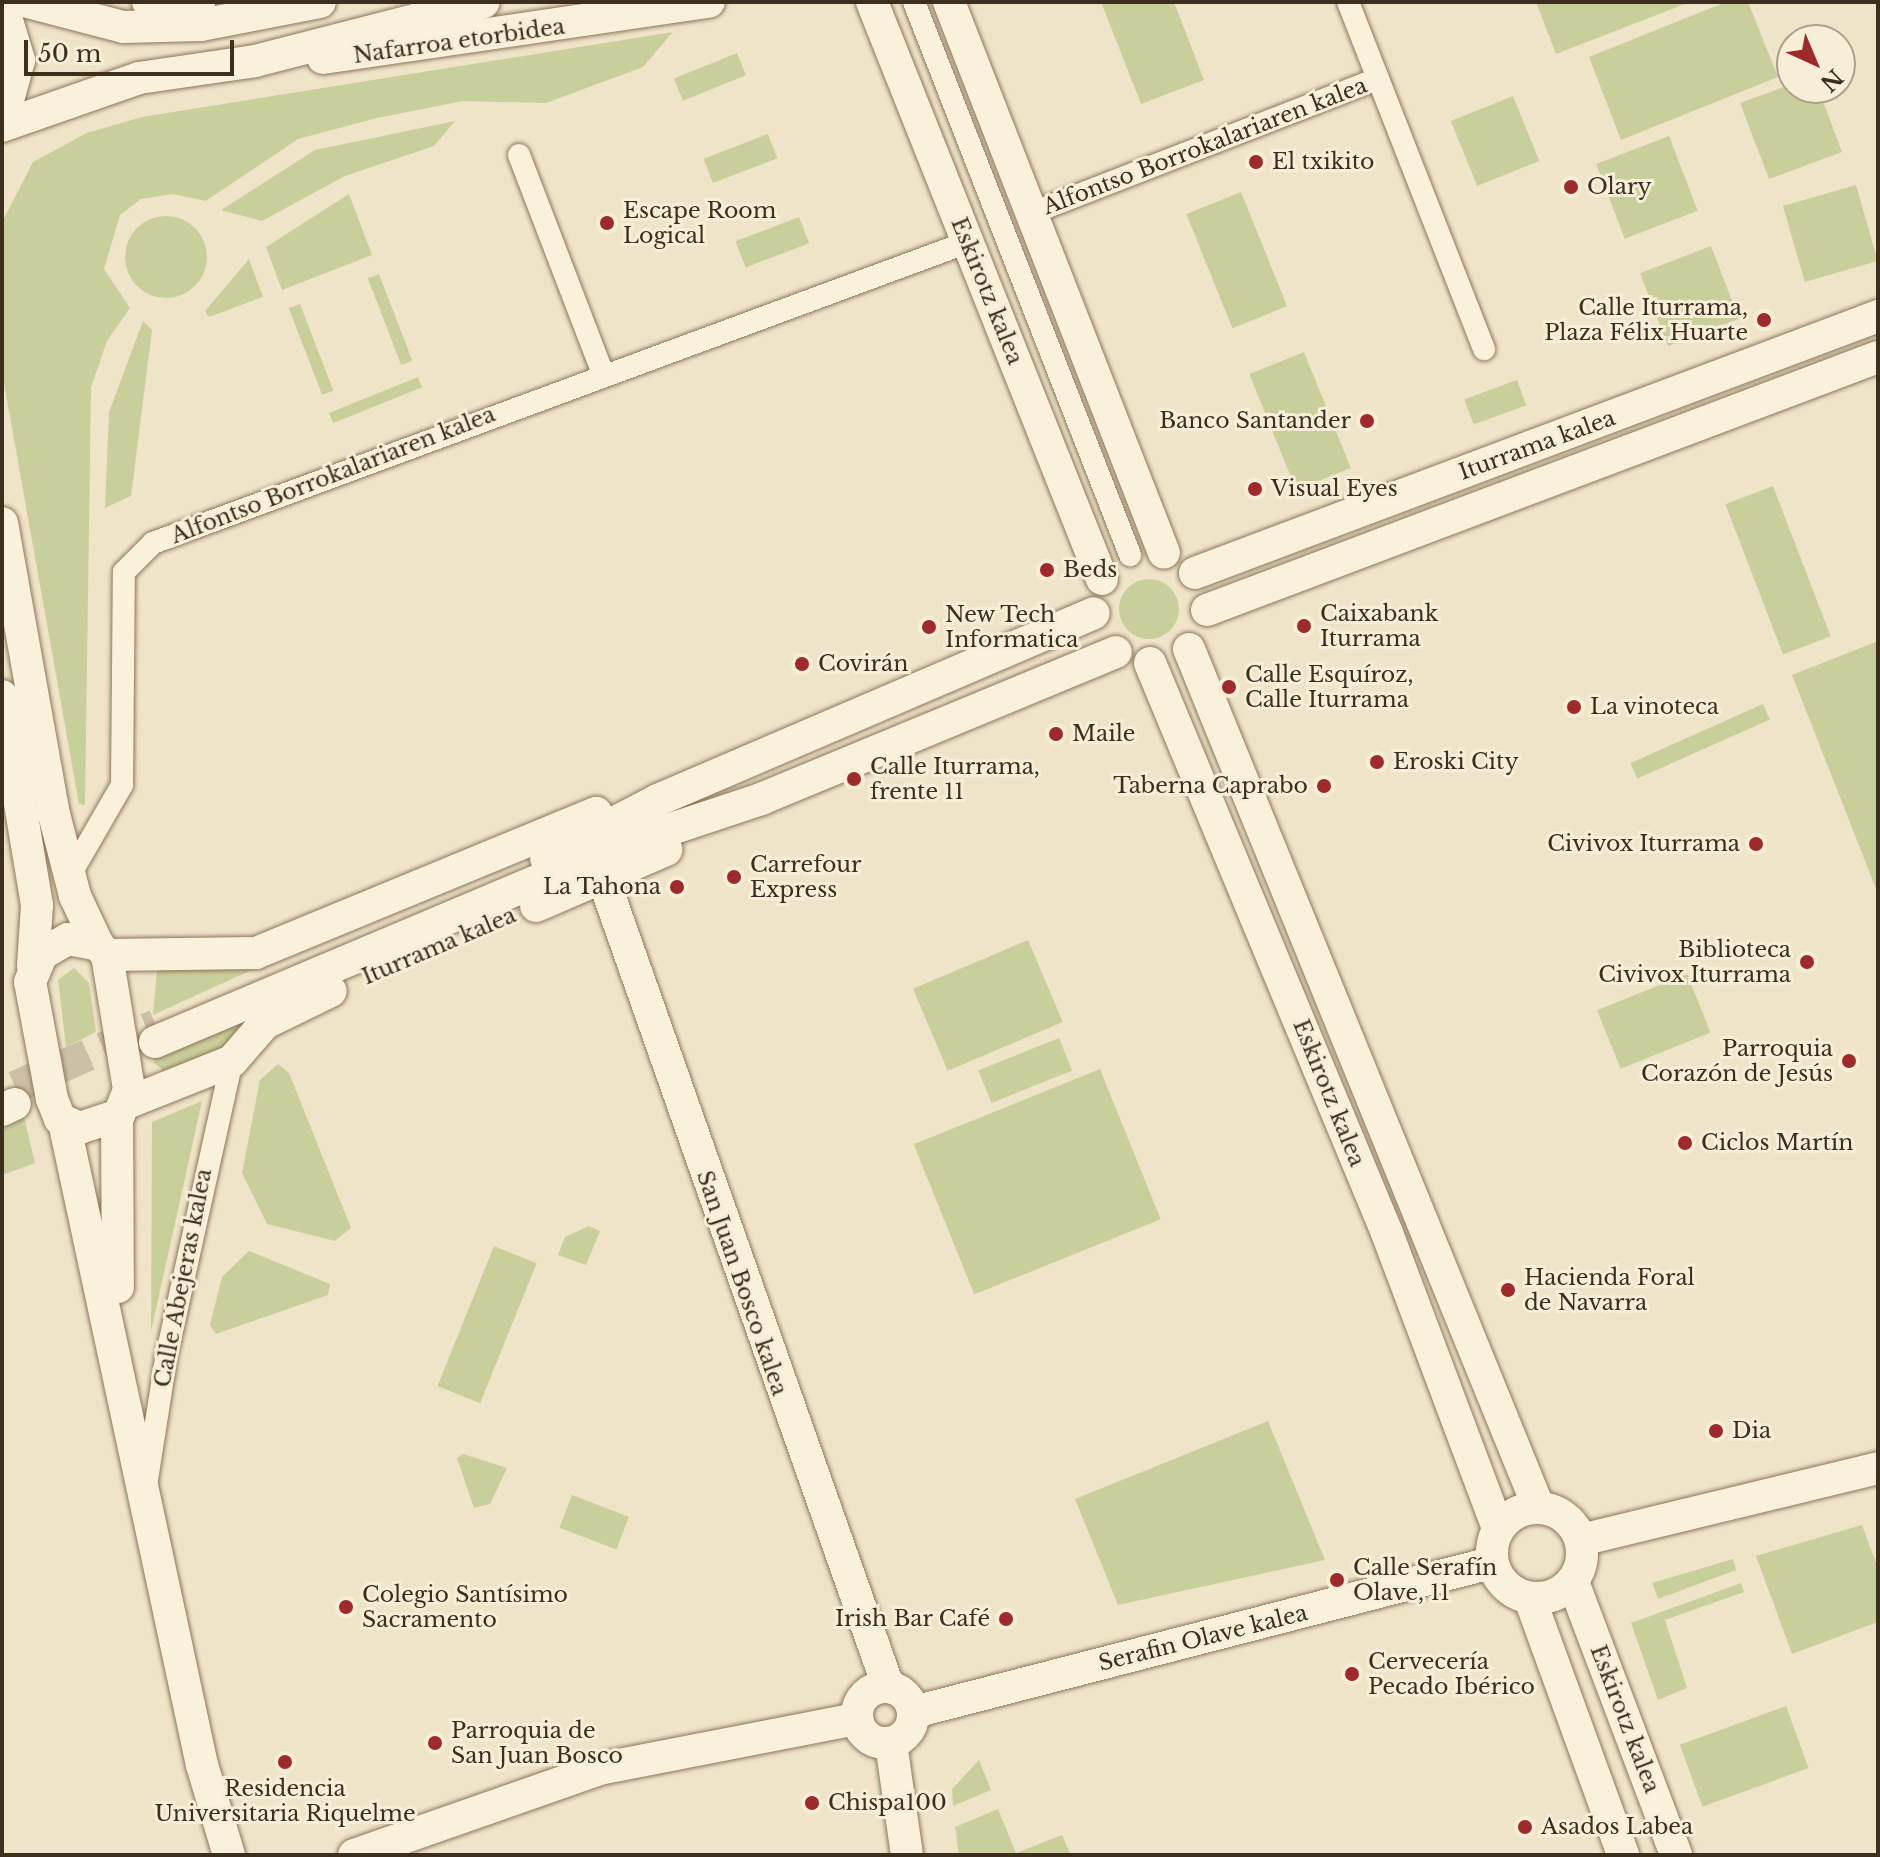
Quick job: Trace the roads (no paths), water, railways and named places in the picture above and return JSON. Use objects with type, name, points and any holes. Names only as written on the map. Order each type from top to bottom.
[{"type":"street","points":[[28,2],[123,27],[201,25],[320,2]]},
{"type":"street","points":[[148,2],[258,2]]},
{"type":"street","name":"Nafarroa etorbidea","points":[[255,61],[484,2]]},
{"type":"street","name":"Nafarroa etorbidea","points":[[2,124],[139,78],[255,61],[369,56],[709,2]]},
{"type":"street","name":"Eskirotz kalea","points":[[872,2],[1102,579]]},
{"type":"street","name":"Eskirotz kalea","points":[[914,2],[1130,555]]},
{"type":"street","points":[[949,2],[1164,553],[1195,573],[1207,610],[1189,649],[1150,663],[1116,652],[1094,613],[1102,579],[1130,555],[1164,553]]},
{"type":"street","name":"Alfontso Borrokalariaren kalea","points":[[1348,2],[1484,349]]},
{"type":"street","points":[[2,4],[19,60],[2,124]]},
{"type":"street","name":"Alfontso Borrokalariaren kalea","points":[[1032,213],[1378,79]]},
{"type":"street","points":[[519,155],[603,374]]},
{"type":"street","name":"Alfontso Borrokalariaren kalea","points":[[70,875],[108,815],[125,761],[124,572],[153,543],[603,374],[968,242]]},
{"type":"street","name":"Iturrama kalea","points":[[1195,573],[1878,316]]},
{"type":"street","name":"Iturrama kalea","points":[[1207,610],[1878,357]]},
{"type":"street","points":[[2,523],[58,831],[70,875],[102,950]]},
{"type":"street","name":"Iturrama kalea","points":[[1094,613],[658,800],[564,851],[156,1034],[617,847],[761,799],[1116,652]]},
{"type":"street","name":"Eskirotz kalea","points":[[1189,649],[1538,1506]]},
{"type":"street","name":"Eskirotz kalea","points":[[1150,663],[1387,1233],[1498,1528]]},
{"type":"street","points":[[2,696],[37,905],[33,966]]},
{"type":"street","name":"Iturrama kalea","points":[[64,1122],[80,1128],[232,1061],[247,1037],[275,1017],[603,878],[761,799]]},
{"type":"street","name":"Iturrama kalea","points":[[33,966],[68,939],[102,950],[256,953],[614,805],[658,800]]},
{"type":"street","points":[[58,831],[108,815]]},
{"type":"street","name":"San Juan Bosco kalea","points":[[603,878],[888,1686]]},
{"type":"street","name":"Calle Abejeras kalea","points":[[102,950],[122,1110],[120,1358]]},
{"type":"street","name":"Calle Abejeras kalea","points":[[33,966],[52,1099],[64,1122],[120,1358],[144,1497],[202,1765],[229,1855]]},
{"type":"street","name":"Calle Abejeras kalea","points":[[144,1497],[166,1358],[232,1061]]},
{"type":"street","points":[[1581,1540],[1878,1468]]},
{"type":"street","points":[[1538,1506],[1573,1523],[1581,1540],[1573,1582],[1553,1596],[1530,1599],[1505,1587],[1491,1563],[1498,1528],[1538,1506]]},
{"type":"street","name":"Serafin Olave kalea","points":[[914,1712],[1491,1563]]},
{"type":"street","name":"Eskirotz kalea","points":[[1573,1582],[1676,1855]]},
{"type":"street","points":[[1530,1599],[1623,1855]]},
{"type":"street","points":[[888,1686],[910,1699],[914,1712],[904,1738],[891,1743],[863,1733],[857,1719],[864,1695],[888,1686]]},
{"type":"street","points":[[354,1855],[599,1769],[857,1719]]},
{"type":"street","points":[[891,1743],[907,1855]]},
{"type":"tunnel","points":[[15,1087],[156,1025]]},
{"type":"place","name":"El txikito","points":[[1256,162]]},
{"type":"place","name":"Olary","points":[[1571,187]]},
{"type":"place","name":"Escape Room Logical","points":[[607,223]]},
{"type":"place","name":"Calle Iturrama, Plaza Félix Huarte","points":[[1764,320]]},
{"type":"place","name":"Banco Santander","points":[[1367,421]]},
{"type":"place","name":"Visual Eyes","points":[[1255,489]]},
{"type":"place","name":"Beds","points":[[1047,570]]},
{"type":"place","name":"Caixabank Iturrama","points":[[1304,626]]},
{"type":"place","name":"New Tech Informatica","points":[[929,627]]},
{"type":"place","name":"Covirán","points":[[802,664]]},
{"type":"place","name":"Calle Esquíroz, Calle Iturrama","points":[[1229,687]]},
{"type":"place","name":"La vinoteca","points":[[1574,707]]},
{"type":"place","name":"Maile","points":[[1056,734]]},
{"type":"place","name":"Eroski City","points":[[1377,762]]},
{"type":"place","name":"Calle Iturrama, frente 11","points":[[854,779]]},
{"type":"place","name":"Taberna Caprabo","points":[[1324,786]]},
{"type":"place","name":"Civivox Iturrama","points":[[1756,844]]},
{"type":"place","name":"Carrefour Express","points":[[734,877]]},
{"type":"place","name":"La Tahona","points":[[677,887]]},
{"type":"place","name":"Biblioteca Civivox Iturrama","points":[[1807,962]]},
{"type":"place","name":"Parroquia Corazón de Jesús","points":[[1849,1061]]},
{"type":"place","name":"Ciclos Martín","points":[[1685,1143]]},
{"type":"place","name":"Hacienda Foral de Navarra","points":[[1508,1290]]},
{"type":"place","name":"Dia","points":[[1716,1431]]},
{"type":"place","name":"Calle Serafín Olave, 11","points":[[1337,1580]]},
{"type":"place","name":"Colegio Santísimo Sacramento","points":[[346,1607]]},
{"type":"place","name":"Irish Bar Café","points":[[1006,1619]]},
{"type":"place","name":"Cervecería Pecado Ibérico","points":[[1352,1674]]},
{"type":"place","name":"Parroquia de San Juan Bosco","points":[[435,1743]]},
{"type":"place","name":"Residencia Universitaria Riquelme","points":[[285,1762]]},
{"type":"place","name":"Chispa100","points":[[812,1803]]},
{"type":"place","name":"Asados Labea","points":[[1525,1827]]}]
